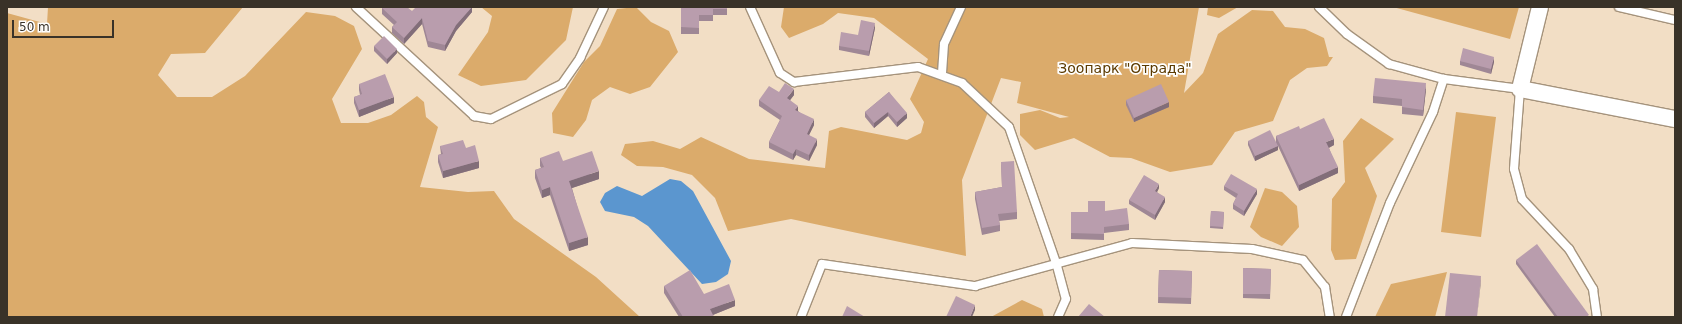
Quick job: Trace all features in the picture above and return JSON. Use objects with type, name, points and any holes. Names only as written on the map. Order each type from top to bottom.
[{"type":"street","points":[[1540,7],[1520,90],[1675,119]]},
{"type":"lane","points":[[356,7],[474,116],[491,119],[562,84],[580,58],[604,7]]},
{"type":"lane","points":[[750,7],[780,73],[794,82],[918,67],[942,73],[962,83],[1009,127],[1058,266],[1066,299],[1058,317]]},
{"type":"lane","points":[[942,73],[944,44],[961,7]]},
{"type":"lane","points":[[1319,7],[1347,34],[1389,64],[1444,79],[1520,90],[1514,169],[1522,199],[1569,249],[1593,289],[1598,317]]},
{"type":"lane","points":[[1619,7],[1675,20]]},
{"type":"lane","points":[[1346,317],[1390,203],[1433,112],[1444,79]]},
{"type":"lane","points":[[801,317],[822,264],[975,286],[1058,266],[1132,243],[1252,249],[1302,260],[1325,287],[1330,317]]},
{"type":"green space","points":[[48,7],[243,7],[205,53],[171,54],[158,75],[177,97],[212,97],[245,76],[306,12],[335,16],[354,26],[362,49],[332,99],[341,123],[368,123],[391,115],[417,96],[424,102],[426,117],[438,127],[420,187],[468,192],[494,191],[514,219],[596,277],[640,317],[7,317],[7,13],[47,24]]},
{"type":"green space","points":[[481,7],[573,7],[566,40],[526,80],[481,86],[458,75],[488,32],[492,16]]},
{"type":"green space","points":[[636,7],[651,22],[669,31],[678,52],[650,87],[630,94],[610,87],[592,100],[586,120],[573,137],[553,133],[552,113],[584,62],[600,46],[617,9]]},
{"type":"green space","name":"Зоопарк \"Отрада\"","points":[[784,7],[1199,7],[1184,93],[1203,73],[1218,34],[1252,10],[1273,11],[1285,27],[1305,29],[1324,38],[1329,57],[1333,57],[1327,66],[1307,68],[1290,80],[1273,121],[1235,132],[1212,165],[1170,172],[1131,158],[1110,157],[1074,138],[1035,150],[1020,135],[1020,114],[1040,110],[1060,118],[1069,117],[1017,103],[1021,82],[1001,78],[962,180],[966,256],[791,219],[728,231],[715,198],[692,175],[663,167],[637,166],[621,155],[625,144],[653,141],[680,149],[701,137],[749,159],[825,168],[829,131],[841,127],[907,140],[921,133],[924,122],[910,99],[928,59],[874,18],[838,13],[823,24],[789,38],[781,27]]},
{"type":"green space","points":[[1208,7],[1238,7],[1219,18],[1207,15]]},
{"type":"green space","points":[[1393,7],[1519,7],[1510,39]]},
{"type":"green space","points":[[1456,112],[1496,117],[1481,237],[1441,232]]},
{"type":"green space","points":[[1361,118],[1394,139],[1365,168],[1377,196],[1356,259],[1335,260],[1331,250],[1332,199],[1345,182],[1343,141]]},
{"type":"green space","points":[[1265,188],[1282,192],[1297,206],[1299,227],[1282,246],[1261,237],[1250,227]]},
{"type":"green space","points":[[1447,272],[1435,317],[1375,317],[1391,284]]},
{"type":"green space","points":[[1022,300],[1042,309],[1044,317],[991,317]]},
{"type":"water","points":[[670,179],[681,181],[693,191],[731,261],[728,274],[716,282],[702,284],[648,226],[634,217],[605,211],[600,202],[605,193],[617,186],[642,196]]},
{"type":"building","points":[[407,7],[412,11],[416,7],[472,7],[456,25],[445,45],[428,41],[422,18],[404,38],[392,27],[397,22],[382,8]]},
{"type":"building","points":[[681,7],[727,7],[727,9],[713,9],[713,15],[699,15],[699,28],[681,27]]},
{"type":"building","points":[[861,20],[875,23],[869,51],[839,46],[841,32],[858,35]]},
{"type":"building","points":[[384,36],[397,49],[387,59],[374,46]]},
{"type":"building","points":[[1463,48],[1494,57],[1491,69],[1460,61]]},
{"type":"building","points":[[385,74],[394,97],[359,110],[354,97],[362,94],[359,84]]},
{"type":"building","points":[[1375,78],[1426,83],[1423,110],[1402,107],[1402,99],[1373,96]]},
{"type":"building","points":[[785,83],[794,89],[787,98],[798,106],[795,110],[814,119],[807,134],[817,139],[809,155],[796,149],[793,154],[769,142],[782,116],[759,100],[769,86],[779,92]]},
{"type":"building","points":[[1161,84],[1169,102],[1134,118],[1126,100]]},
{"type":"building","points":[[889,92],[907,113],[897,122],[888,112],[874,123],[865,112]]},
{"type":"building","points":[[1324,118],[1334,139],[1326,142],[1338,167],[1299,185],[1276,136],[1299,126],[1300,129]]},
{"type":"building","points":[[1270,130],[1278,146],[1255,156],[1248,141]]},
{"type":"building","points":[[463,140],[466,148],[475,145],[479,161],[443,171],[438,155],[443,154],[440,146]]},
{"type":"building","points":[[559,151],[563,161],[592,151],[599,171],[569,181],[588,237],[569,243],[550,187],[542,190],[535,170],[544,167],[540,158]]},
{"type":"building","points":[[1014,161],[1017,212],[998,214],[1000,225],[982,228],[975,192],[1002,187],[1001,162]]},
{"type":"building","points":[[1231,174],[1257,189],[1244,211],[1233,204],[1238,194],[1224,186]]},
{"type":"building","points":[[1144,175],[1159,184],[1155,191],[1165,197],[1155,215],[1129,200]]},
{"type":"building","points":[[1088,201],[1105,201],[1105,211],[1127,208],[1129,224],[1104,227],[1104,234],[1071,233],[1071,212],[1088,212]]},
{"type":"building","points":[[1211,211],[1224,212],[1223,227],[1210,226]]},
{"type":"building","points":[[1537,244],[1589,315],[1586,317],[1558,317],[1516,260]]},
{"type":"building","points":[[1243,268],[1271,269],[1270,294],[1243,294]]},
{"type":"building","points":[[690,270],[704,294],[729,284],[735,300],[710,309],[714,317],[683,317],[664,286]]},
{"type":"building","points":[[1159,270],[1192,271],[1191,298],[1158,297]]},
{"type":"building","points":[[1450,273],[1481,276],[1477,317],[1445,317]]},
{"type":"building","points":[[956,296],[975,305],[970,317],[946,317]]},
{"type":"building","points":[[1089,304],[1105,317],[1078,317]]},
{"type":"building","points":[[847,306],[865,317],[842,317]]}]
